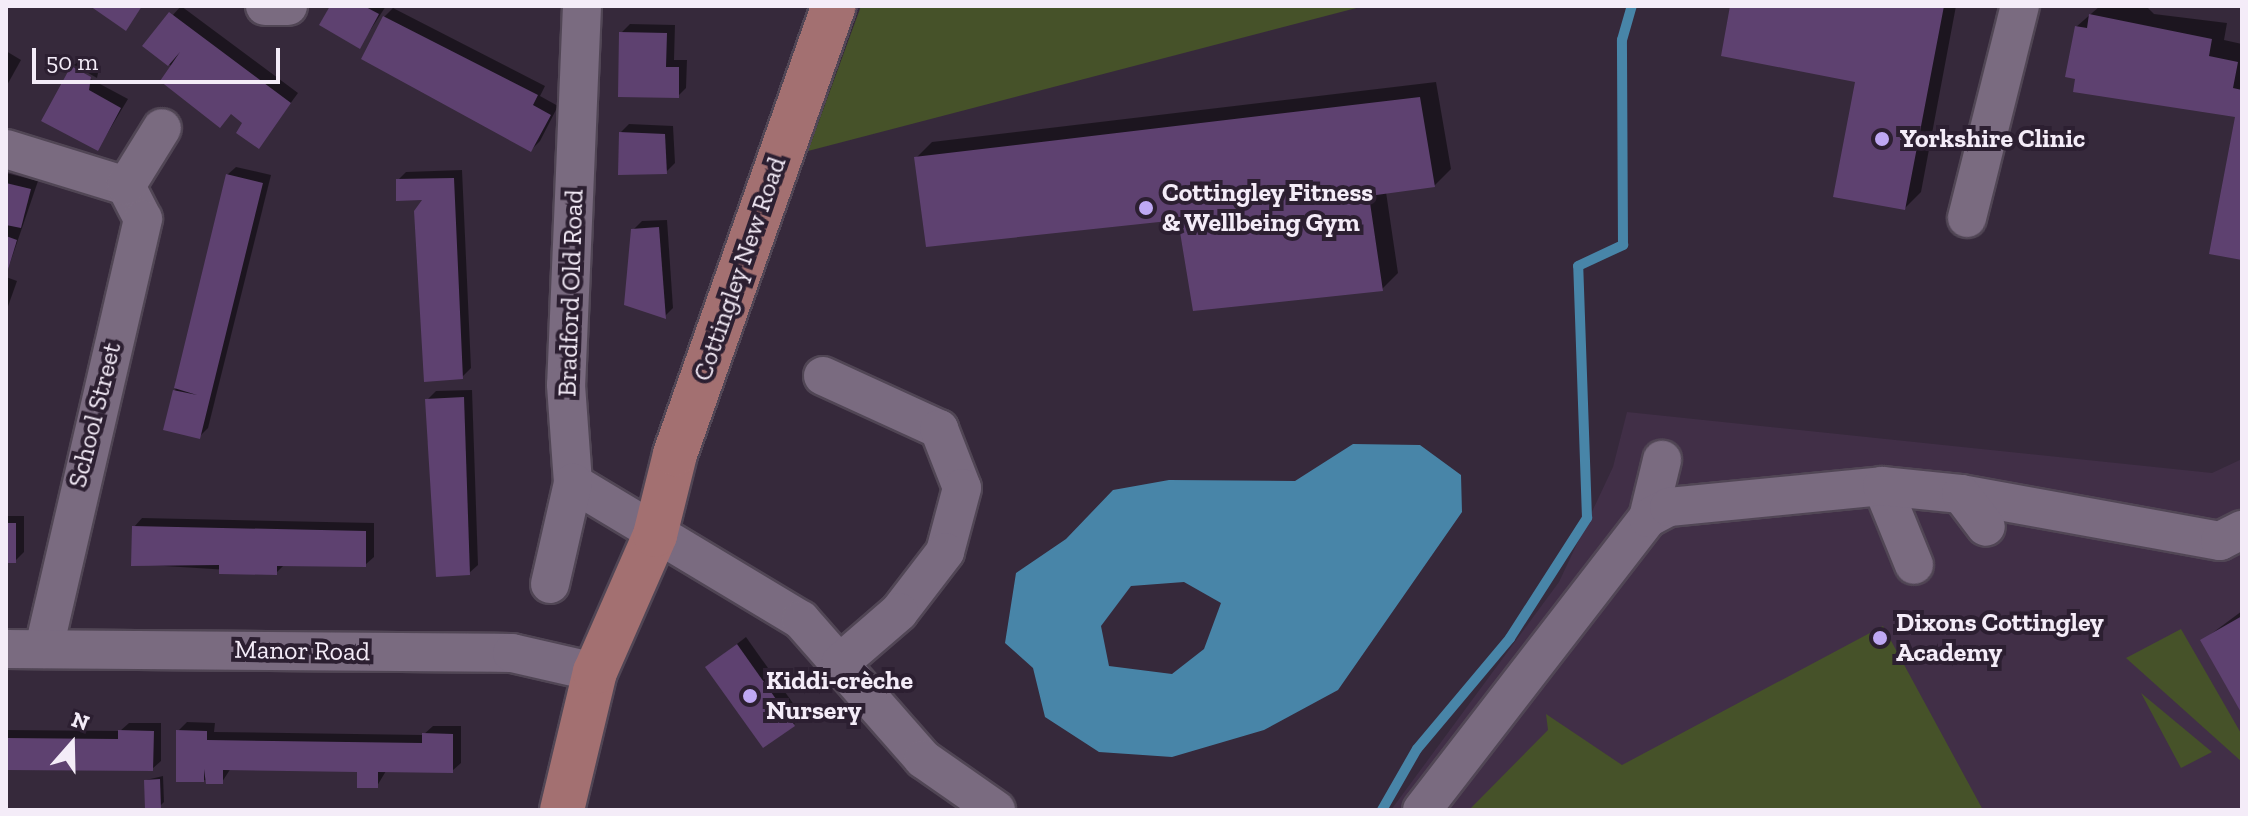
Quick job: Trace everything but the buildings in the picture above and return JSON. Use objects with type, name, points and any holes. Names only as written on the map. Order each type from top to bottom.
[{"type":"main road","name":"Cottingley New Road","points":[[562,810],[595,672],[655,535],[675,454],[834,6]]},
{"type":"street","points":[[265,6],[288,6]]},
{"type":"street","name":"Bradford Old Road","points":[[550,584],[573,483],[566,385],[582,6]]},
{"type":"street","points":[[1967,218],[2020,6]]},
{"type":"street","points":[[6,149],[126,186],[162,128]]},
{"type":"street","name":"School Street","points":[[44,649],[143,219],[126,186]]},
{"type":"street","points":[[823,376],[939,429],[962,488],[945,552],[899,612],[841,662]]},
{"type":"street","points":[[1422,810],[1648,518],[1662,460]]},
{"type":"street","points":[[573,483],[801,620],[923,759],[996,810]]},
{"type":"street","points":[[1648,518],[1711,499],[1882,486],[1961,494],[2220,541],[2242,530]]},
{"type":"street","points":[[1882,486],[1914,565]]},
{"type":"street","points":[[1961,494],[1986,527]]},
{"type":"street","name":"Manor Road","points":[[6,649],[512,653],[595,672]]},
{"type":"shaded area","name":"Dixons Cottingley Academy","points":[[1627,412],[2212,473],[2242,459],[2242,810],[1391,810],[1559,582],[1613,467]]},
{"type":"green space","points":[[861,6],[1364,6],[808,151]]},
{"type":"green space","points":[[1883,626],[1983,810],[1469,810],[1548,730],[1546,714],[1622,765]]},
{"type":"green space","points":[[2181,629],[2242,735],[2242,762],[2126,658]]},
{"type":"green space","points":[[2141,693],[2212,752],[2181,768]]},
{"type":"water","points":[[1353,444],[1420,445],[1461,475],[1462,512],[1338,690],[1264,730],[1172,757],[1099,752],[1045,717],[1033,668],[1005,643],[1016,573],[1066,539],[1113,490],[1169,480],[1295,481]],"holes":[[[1184,582],[1221,603],[1204,649],[1172,674],[1109,666],[1101,626],[1131,586]]]},
{"type":"waterway","points":[[1382,810],[1417,749],[1510,638],[1587,518],[1578,266],[1623,245],[1622,40],[1632,6]]},
{"type":"place","name":"Yorkshire Clinic","points":[[1882,139]]},
{"type":"place","name":"Cottingley Fitness & Wellbeing Gym","points":[[1146,208]]},
{"type":"place","name":"Dixons Cottingley Academy","points":[[1880,638]]},
{"type":"place","name":"Kiddi-crèche Nursery","points":[[750,696]]}]
